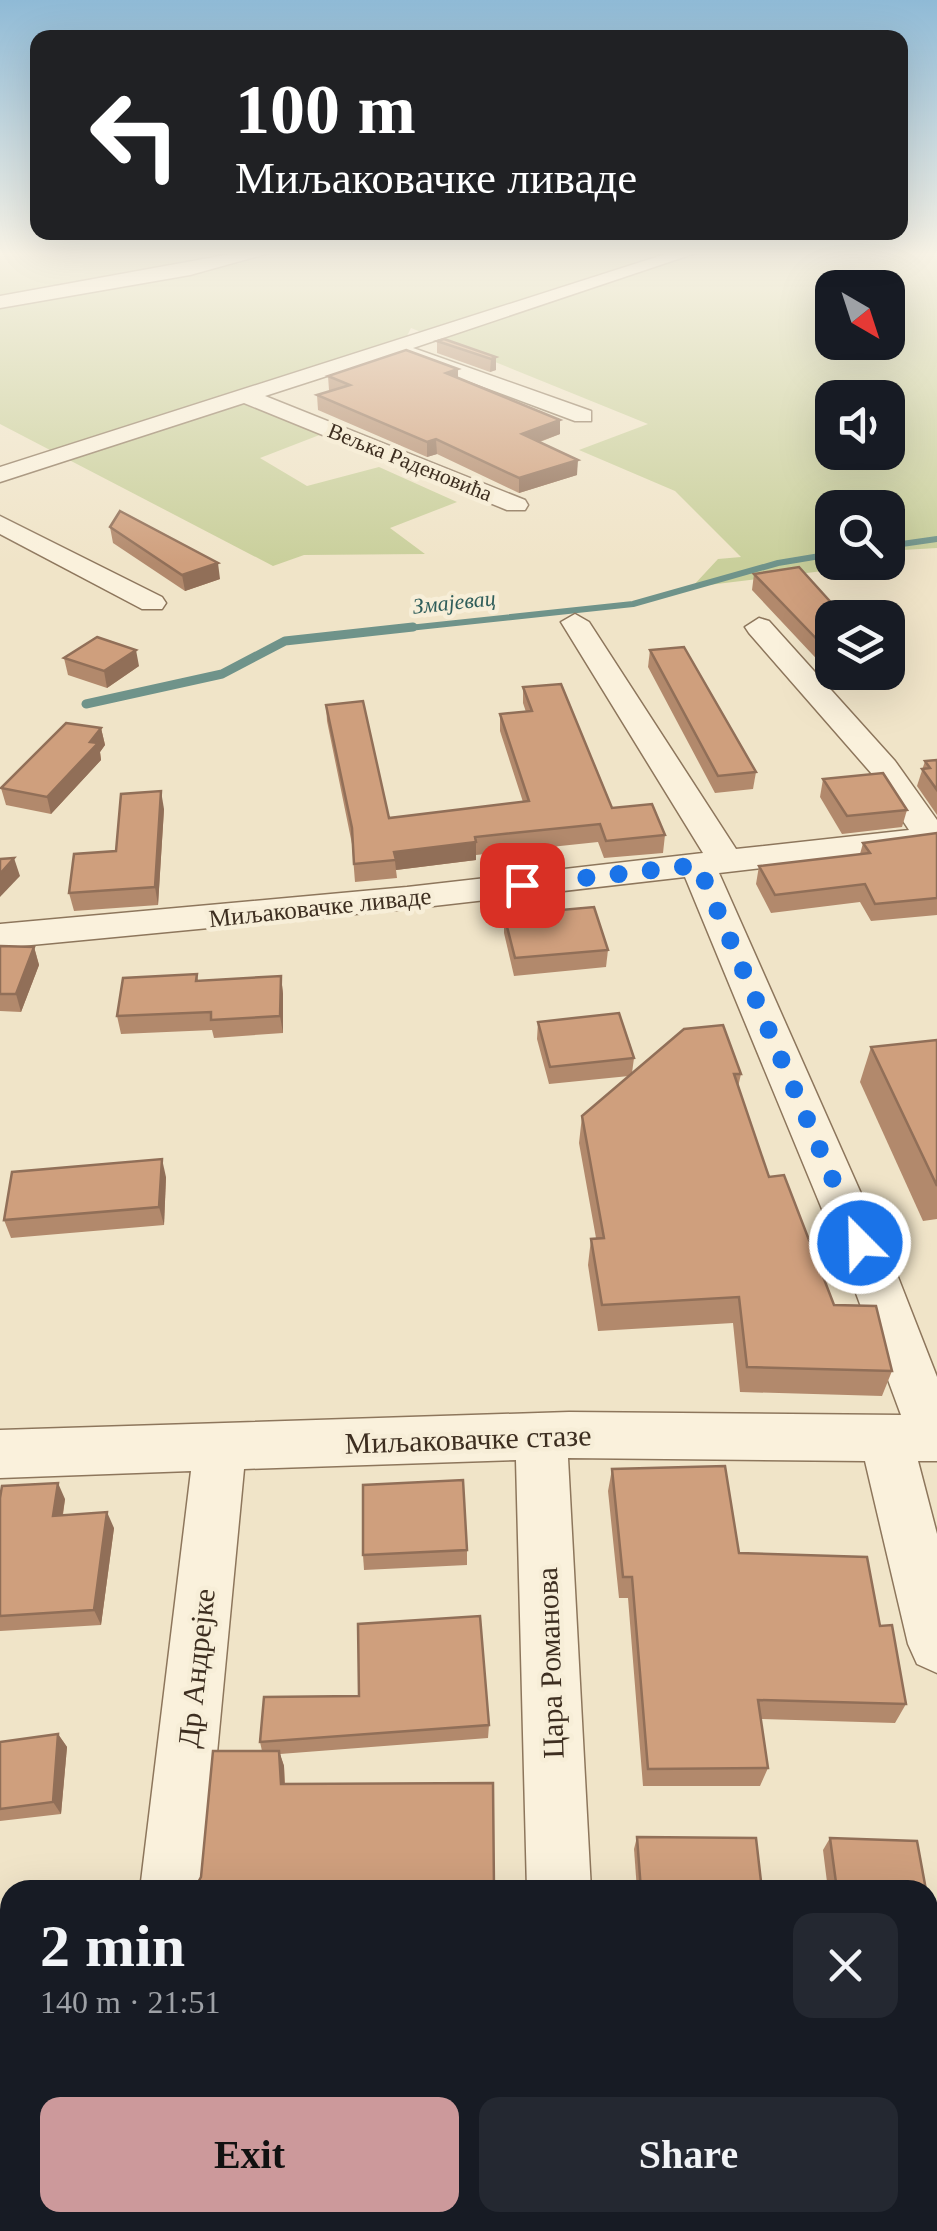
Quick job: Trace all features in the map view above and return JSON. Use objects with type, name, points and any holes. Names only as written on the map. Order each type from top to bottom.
[{"type":"street","points":[[0,476],[96,441],[248,396],[363,356]]},
{"type":"street","points":[[415,356],[583,416]]},
{"type":"street","name":"Вељка Раденовића","points":[[248,396],[516,506]]},
{"type":"street","points":[[0,524],[152,603]]},
{"type":"street","points":[[575,622],[712,864],[874,1277],[920,1438],[937,1644]]},
{"type":"street","points":[[758,627],[884,768],[934,837]]},
{"type":"street","name":"Миљаковачке ливаде","points":[[0,936],[137,926],[934,837]]},
{"type":"street","name":"Миљаковачке стазе","points":[[0,1454],[540,1436],[920,1438]]},
{"type":"street","name":"Цара Романова","points":[[540,1436],[560,1880]]},
{"type":"street","name":"Др Андрејке","points":[[173,1880],[220,1446]]},
{"type":"green space","points":[[0,356],[348,356],[234,395],[322,434],[260,458],[307,486],[379,467],[457,502],[390,528],[425,554],[304,555],[273,566],[0,424]]},
{"type":"green space","points":[[480,356],[815,356],[815,360],[905,360],[905,356],[937,356],[937,548],[905,550],[905,490],[815,490],[815,572],[692,587],[718,559],[741,557],[675,491],[579,450],[648,424]]},
{"type":"building","points":[[388,356],[423,356],[458,369],[446,373],[560,420],[522,434],[578,460],[519,478],[436,439],[427,442],[317,395],[350,385],[328,376]]},
{"type":"building","points":[[120,511],[218,563],[182,575],[110,527]]},
{"type":"building","points":[[799,567],[829,600],[815,600],[815,637],[754,574]]},
{"type":"building","points":[[97,637],[136,650],[104,671],[64,658]]},
{"type":"building","points":[[684,647],[756,772],[718,776],[650,650]]},
{"type":"building","points":[[561,684],[612,808],[652,804],[665,835],[606,841],[600,824],[475,837],[476,842],[394,852],[396,860],[354,864],[352,828],[326,705],[363,701],[389,818],[529,801],[500,714],[532,711],[523,687]]},
{"type":"building","points":[[66,723],[101,728],[90,742],[98,743],[47,797],[1,788]]},
{"type":"building","points":[[937,760],[937,790],[922,769],[930,768],[925,761]]},
{"type":"building","points":[[883,773],[907,810],[847,816],[823,779]]},
{"type":"building","points":[[161,791],[155,887],[69,893],[74,854],[116,851],[121,794]]},
{"type":"building","points":[[937,833],[937,898],[875,904],[865,884],[775,895],[759,866],[870,853],[863,843]]},
{"type":"building","points":[[14,858],[0,874],[0,859]]},
{"type":"building","points":[[594,907],[608,950],[515,958],[504,915]]},
{"type":"building","points":[[0,946],[34,947],[16,994],[0,994]]},
{"type":"building","points":[[197,974],[196,981],[281,976],[280,1016],[211,1020],[211,1012],[117,1016],[123,978]]},
{"type":"building","points":[[619,1013],[634,1058],[550,1067],[538,1022]]},
{"type":"building","points":[[723,1025],[741,1074],[734,1074],[769,1177],[784,1175],[834,1305],[876,1306],[892,1371],[747,1367],[739,1297],[602,1305],[591,1239],[604,1238],[582,1116],[684,1029]]},
{"type":"building","points":[[937,1040],[937,1186],[871,1047]]},
{"type":"building","points":[[162,1159],[159,1207],[4,1220],[12,1172]]},
{"type":"building","points":[[725,1466],[739,1553],[867,1557],[880,1626],[892,1625],[906,1704],[758,1700],[768,1768],[648,1769],[632,1577],[623,1577],[612,1469]]},
{"type":"building","points":[[463,1480],[467,1550],[363,1555],[363,1485]]},
{"type":"building","points":[[58,1483],[53,1516],[107,1512],[94,1610],[0,1616],[2,1486]]},
{"type":"building","points":[[480,1616],[489,1725],[260,1742],[264,1697],[359,1696],[358,1624]]},
{"type":"building","points":[[58,1734],[53,1802],[0,1809],[0,1742]]},
{"type":"building","points":[[213,1751],[279,1751],[281,1784],[493,1783],[494,1880],[199,1880]]},
{"type":"building","points":[[637,1837],[756,1838],[761,1880],[640,1880]]},
{"type":"building","points":[[830,1838],[917,1841],[924,1880],[836,1880]]},
{"type":"waterway","name":"Змајевац","points":[[905,544],[937,539]]},
{"type":"waterway","name":"Змајевац","points":[[390,630],[633,604],[778,563],[815,557]]},
{"type":"waterway","name":"Змајевац","points":[[86,704],[222,674],[285,641],[413,627]]},
{"type":"route","points":[[522,885],[698,865],[860,1243]]}]
